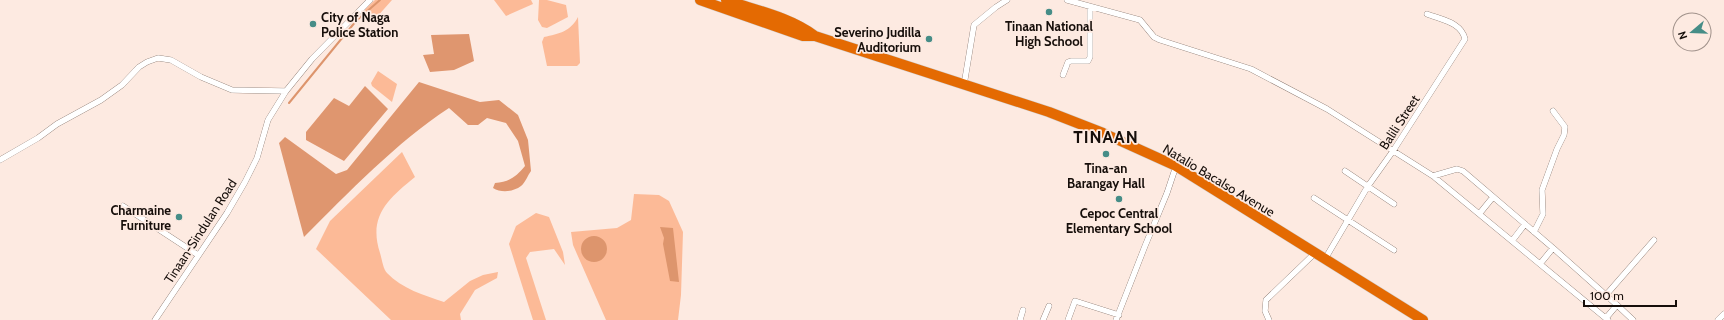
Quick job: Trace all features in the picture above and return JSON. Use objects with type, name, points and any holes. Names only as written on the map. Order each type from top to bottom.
[{"type":"highway","points":[[700,0],[803,36],[815,36]]},
{"type":"highway","points":[[726,0],[785,20],[806,29],[815,36]]},
{"type":"highway","name":"Natalio Bacalso Avenue","points":[[815,36],[1049,112],[1097,130],[1176,166],[1423,320]]},
{"type":"street","name":"Tinaan-Sindulan Road","points":[[155,320],[227,213],[245,182],[257,158],[268,120],[286,91],[312,59],[370,0]]},
{"type":"street","points":[[964,85],[974,25],[1007,0]]},
{"type":"street","points":[[1067,0],[1140,20],[1154,36],[1160,40],[1251,69],[1327,109],[1433,176],[1480,213],[1607,319],[1617,305]]},
{"type":"street","points":[[1063,75],[1068,62],[1088,61],[1090,57],[1090,7]]},
{"type":"street","name":"Balili Street","points":[[1325,259],[1368,186],[1393,151],[1465,39],[1463,31],[1456,25],[1427,14]]},
{"type":"street","points":[[0,160],[38,138],[57,124],[101,100],[122,85],[139,67],[158,58],[171,60],[201,77],[232,90],[286,91]]},
{"type":"street","points":[[1534,232],[1543,214],[1542,190],[1557,149],[1564,135],[1565,127],[1553,111]]},
{"type":"street","points":[[1068,320],[1075,301],[1118,317],[1176,166]]},
{"type":"street","points":[[1433,176],[1457,169],[1463,171],[1554,248],[1633,320]]},
{"type":"street","points":[[1345,171],[1394,204]]},
{"type":"street","points":[[1480,213],[1493,197]]},
{"type":"street","points":[[1314,198],[1394,250]]},
{"type":"street","points":[[123,206],[198,255]]},
{"type":"street","points":[[1512,241],[1525,224]]},
{"type":"street","points":[[1606,295],[1654,240]]},
{"type":"street","points":[[1540,264],[1554,248]]},
{"type":"street","points":[[1269,320],[1265,311],[1266,300],[1314,253]]},
{"type":"street","points":[[1043,320],[1049,306]]},
{"type":"street","points":[[1020,320],[1023,310]]},
{"type":"street","points":[[1718,320],[1724,314]]},
{"type":"shaded area","points":[[375,0],[392,0],[376,18],[360,14]]},
{"type":"shaded area","points":[[494,0],[531,0],[533,4],[506,16]]},
{"type":"shaded area","points":[[539,0],[547,0],[566,5],[568,17],[547,28],[542,27],[538,20]]},
{"type":"shaded area","points":[[578,17],[580,63],[577,66],[547,66],[542,42],[544,37],[555,35],[568,29]]},
{"type":"shaded area","points":[[469,34],[474,61],[454,70],[430,72],[423,55],[434,54],[431,35]]},
{"type":"shaded area","points":[[378,71],[397,84],[392,102],[372,86],[371,83]]},
{"type":"shaded area","points":[[419,82],[480,102],[499,100],[518,115],[528,140],[531,171],[524,183],[511,191],[500,191],[493,188],[495,183],[512,178],[525,166],[518,141],[506,123],[487,118],[478,125],[468,125],[449,108],[392,152],[304,237],[279,143],[285,137],[336,174],[347,170]]},
{"type":"shaded area","points":[[365,86],[388,109],[344,161],[306,140],[306,132],[334,98],[349,106]]},
{"type":"shaded area","points":[[402,152],[415,177],[396,193],[383,209],[379,218],[377,240],[384,266],[387,273],[399,283],[414,291],[444,302],[470,281],[483,275],[498,272],[497,278],[475,290],[460,314],[461,320],[391,320],[316,249],[330,221]]},
{"type":"shaded area","points":[[634,194],[659,195],[669,201],[683,232],[681,295],[678,320],[606,320],[573,245],[571,232],[617,228],[631,220]]},
{"type":"shaded area","points":[[536,213],[549,217],[563,252],[565,265],[554,249],[530,252],[526,258],[546,320],[533,320],[509,244],[516,226]]},
{"type":"shaded area","points":[[660,227],[673,228],[679,282],[670,281],[663,244],[664,238]]},
{"type":"shaded area","points":[[594,236],[604,239],[607,249],[604,259],[594,262],[584,259],[581,249],[584,239]]},
{"type":"waterway","points":[[289,103],[356,21],[380,0]]},
{"type":"place","name":"Tinaan National High School","points":[[1049,12]]},
{"type":"place","name":"City of Naga Police Station","points":[[313,24]]},
{"type":"place","name":"Severino Judilla Auditorium","points":[[929,39]]},
{"type":"place","name":"Tina-an Barangay Hall","points":[[1106,154]]},
{"type":"place","name":"Cepoc Central Elementary School","points":[[1119,199]]},
{"type":"place","name":"Charmaine Furniture","points":[[179,217]]},
{"type":"district","name":"TINAAN","points":[[1106,137]]}]
